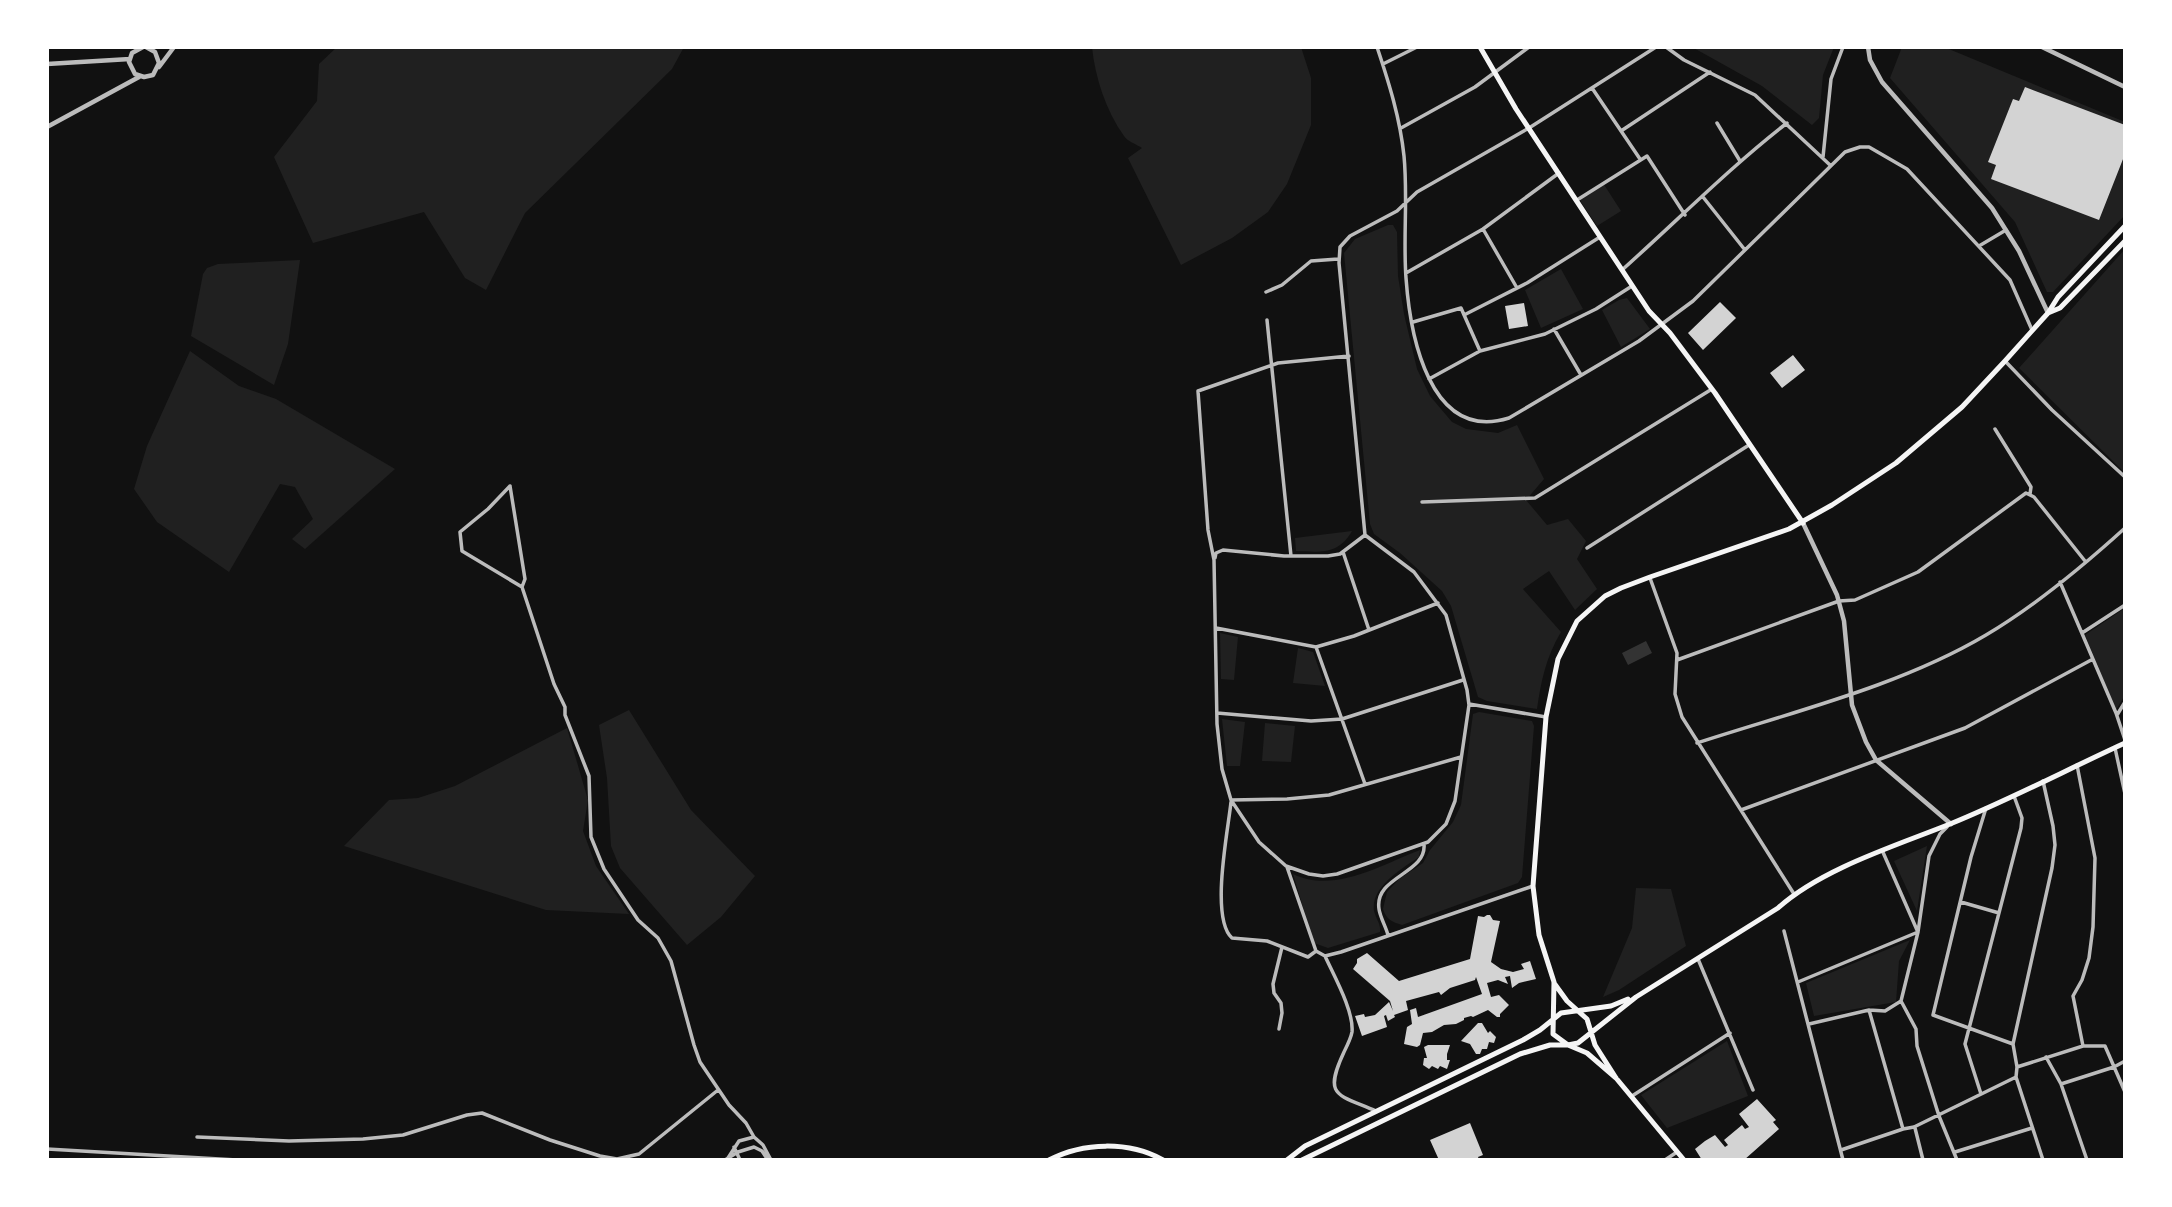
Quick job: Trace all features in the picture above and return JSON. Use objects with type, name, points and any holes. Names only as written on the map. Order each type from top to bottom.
[{"type":"main road","points":[[1480,47],[1529,128],[1632,286],[1712,389],[1803,523]]},
{"type":"main road","points":[[1684,1160],[1616,1078],[1587,1053],[1568,1045],[1553,1034],[1554,982],[1539,935],[1533,886],[1546,717],[1558,659],[1577,621],[1605,596],[1650,576],[1803,523],[1896,463],[1962,407],[2048,313],[2057,297],[2125,226]]},
{"type":"main road","points":[[2048,313],[2060,308],[2125,241]]},
{"type":"main road","points":[[1302,1160],[1520,1054],[1550,1045],[1568,1045],[1584,1038],[1636,997],[1777,908],[1794,894],[1882,850],[1951,824],[2125,742]]},
{"type":"main road","points":[[1554,982],[1587,1019],[1590,1032],[1616,1078]]},
{"type":"main road","points":[[1287,1160],[1306,1146],[1523,1040],[1568,1010],[1611,1006],[1636,997]]},
{"type":"main road","points":[[1049,1160],[1084,1147],[1111,1147],[1144,1152],[1163,1160]]},
{"type":"street","points":[[139,76],[132,71],[130,59],[135,50],[164,47]]},
{"type":"street","points":[[47,127],[139,76],[153,75],[174,47]]},
{"type":"street","points":[[1377,47],[1401,128],[1407,201],[1406,273],[1420,354],[1438,397],[1455,412],[1472,420],[1509,418],[1639,341],[1693,301],[1826,172],[1830,165],[1852,148],[1869,147],[1908,169],[2010,280],[2032,330]]},
{"type":"street","points":[[1383,64],[1417,47]]},
{"type":"street","points":[[1401,128],[1475,87],[1529,47]]},
{"type":"street","points":[[1349,356],[1271,365],[1198,391],[1209,530],[1214,560],[1217,713],[1222,769],[1231,800],[1259,842],[1286,866],[1309,874],[1337,874],[1424,844],[1439,833],[1451,814],[1455,801],[1468,704],[1446,615],[1414,572],[1365,535],[1349,356],[1338,259],[1340,247],[1350,236],[1397,211],[1417,192],[1529,128],[1656,47]]},
{"type":"street","points":[[1666,47],[1684,60],[1755,94],[1830,165]]},
{"type":"street","points":[[1823,157],[1830,79],[1843,47]]},
{"type":"street","points":[[1868,47],[1870,60],[1882,82],[1992,208],[2007,230],[2048,313]]},
{"type":"street","points":[[2042,47],[2125,87]]},
{"type":"street","points":[[149,48],[159,59],[159,68]]},
{"type":"street","points":[[47,64],[130,59]]},
{"type":"street","points":[[1621,131],[1710,72]]},
{"type":"street","points":[[1592,88],[1640,160]]},
{"type":"street","points":[[1717,123],[1740,161]]},
{"type":"street","points":[[1622,270],[1685,215],[1740,161],[1787,123]]},
{"type":"street","points":[[1576,200],[1647,156],[1685,215]]},
{"type":"street","points":[[1406,273],[1483,229],[1559,173]]},
{"type":"street","points":[[1703,197],[1745,251]]},
{"type":"street","points":[[1483,229],[1517,288]]},
{"type":"street","points":[[1979,246],[2007,230]]},
{"type":"street","points":[[1464,315],[1517,288],[1600,237]]},
{"type":"street","points":[[1266,292],[1282,285],[1311,261],[1338,259]]},
{"type":"street","points":[[1429,379],[1480,351],[1554,329],[1596,309],[1632,286]]},
{"type":"street","points":[[1413,322],[1461,308],[1480,351]]},
{"type":"street","points":[[1267,320],[1291,556]]},
{"type":"street","points":[[1554,329],[1581,375]]},
{"type":"street","points":[[2005,361],[2052,410],[2125,477]]},
{"type":"street","points":[[1422,502],[1535,498],[1712,389]]},
{"type":"street","points":[[1995,429],[2031,487],[2030,494],[2085,561]]},
{"type":"street","points":[[1587,548],[1751,444]]},
{"type":"street","points":[[522,587],[462,551],[460,532],[510,486],[524,579],[522,587],[554,684],[565,707],[565,715],[589,776],[592,837],[604,870],[638,920],[658,939],[671,961],[700,1062],[718,1090],[746,1123],[754,1138],[763,1145],[770,1160]]},
{"type":"street","points":[[1677,660],[1839,601],[1855,600],[1918,572],[1952,549],[2020,495],[2030,494]]},
{"type":"street","points":[[1803,523],[1839,601],[1844,621],[1850,693],[1859,729],[1876,760],[1951,824],[1940,834],[1929,856],[1918,932],[1901,1001],[1916,1029],[1917,1046],[1939,1116],[1958,1160]]},
{"type":"street","points":[[1698,743],[1850,693],[1975,641],[2060,582],[2124,529]]},
{"type":"street","points":[[1214,560],[1216,553],[1223,550],[1291,556],[1328,556],[1343,552],[1365,535]]},
{"type":"street","points":[[1343,552],[1369,630]]},
{"type":"street","points":[[1650,576],[1677,653],[1675,694],[1682,717],[1794,894]]},
{"type":"street","points":[[2060,582],[2117,716],[2125,742]]},
{"type":"street","points":[[1215,628],[1316,647],[1438,603]]},
{"type":"street","points":[[2082,633],[2125,605]]},
{"type":"street","points":[[1316,647],[1365,784]]},
{"type":"street","points":[[1741,810],[1965,728],[2093,659]]},
{"type":"street","points":[[1217,713],[1311,722],[1342,719],[1464,680]]},
{"type":"street","points":[[2117,716],[2125,702]]},
{"type":"street","points":[[1468,704],[1546,717]]},
{"type":"street","points":[[2115,748],[2125,794]]},
{"type":"street","points":[[1231,800],[1287,799],[1329,794],[1462,757]]},
{"type":"street","points":[[2077,765],[2095,858],[2090,953],[2082,980],[2073,996],[2083,1046]]},
{"type":"street","points":[[2043,781],[2055,845],[2013,1044],[2016,1077],[2043,1160]]},
{"type":"street","points":[[1981,1094],[1965,1044],[2021,828],[2022,818],[2013,795]]},
{"type":"street","points":[[1231,800],[1223,882],[1223,916],[1226,930],[1233,938],[1267,941],[1308,957],[1316,951]]},
{"type":"street","points":[[1986,807],[1933,1015],[2013,1044]]},
{"type":"street","points":[[1388,935],[1379,908],[1380,899],[1391,882],[1421,860],[1425,851],[1424,844]]},
{"type":"street","points":[[1882,850],[1918,932]]},
{"type":"street","points":[[1286,866],[1316,951],[1325,956],[1351,1017],[1352,1034],[1335,1071],[1333,1085],[1337,1092],[1376,1111]]},
{"type":"street","points":[[1325,956],[1533,886]]},
{"type":"street","points":[[1961,902],[1999,912]]},
{"type":"street","points":[[1784,931],[1843,1160]]},
{"type":"street","points":[[1798,982],[1918,932]]},
{"type":"street","points":[[1279,1029],[1281,1003],[1273,984],[1282,947]]},
{"type":"street","points":[[1697,957],[1753,1090]]},
{"type":"street","points":[[1809,1024],[1869,1010],[1885,1011],[1901,1001]]},
{"type":"street","points":[[1869,1010],[1903,1129]]},
{"type":"street","points":[[1632,1096],[1730,1033]]},
{"type":"street","points":[[2017,1067],[2083,1046],[2105,1046],[2125,1092]]},
{"type":"street","points":[[2046,1057],[2061,1084],[2087,1160]]},
{"type":"street","points":[[2061,1084],[2125,1061]]},
{"type":"street","points":[[1841,1150],[1914,1127],[2016,1077]]},
{"type":"street","points":[[197,1137],[289,1141],[363,1139],[403,1135],[482,1113],[550,1140],[617,1159],[639,1154],[718,1090]]},
{"type":"street","points":[[1914,1127],[1923,1160]]},
{"type":"street","points":[[1955,1152],[2032,1128]]},
{"type":"street","points":[[727,1159],[739,1141],[754,1138]]},
{"type":"street","points":[[734,1147],[740,1160]]},
{"type":"street","points":[[727,1159],[754,1147],[770,1160]]},
{"type":"street","points":[[47,1149],[237,1160]]},
{"type":"street","points":[[85,1160],[86,1151]]},
{"type":"street","points":[[1665,1160],[1677,1152]]},
{"type":"shaded area","points":[[337,47],[684,47],[672,69],[525,213],[486,290],[465,278],[424,212],[313,243],[274,157],[317,101],[319,64]]},
{"type":"shaded area","points":[[1092,47],[1301,47],[1311,78],[1311,125],[1287,184],[1268,212],[1232,238],[1181,265],[1128,158],[1142,148],[1125,138],[1112,116],[1099,82]]},
{"type":"shaded area","points":[[1692,47],[1834,47],[1823,75],[1819,118],[1812,125],[1762,86]]},
{"type":"shaded area","points":[[1902,47],[1944,47],[2125,122],[2125,215],[2053,292],[2047,292],[2015,222],[1890,78]]},
{"type":"shaded area","points":[[1603,183],[1621,211],[1597,226],[1579,199]]},
{"type":"shaded area","points":[[1393,225],[1397,232],[1398,276],[1404,314],[1417,369],[1430,396],[1452,422],[1466,429],[1498,433],[1517,425],[1544,479],[1526,500],[1547,525],[1568,519],[1586,541],[1577,559],[1597,589],[1575,610],[1549,571],[1523,589],[1561,632],[1545,669],[1537,709],[1487,701],[1478,697],[1451,606],[1442,591],[1400,553],[1374,534],[1370,524],[1344,253],[1355,239]]},
{"type":"shaded area","points":[[2125,249],[2125,473],[2019,368]]},
{"type":"shaded area","points":[[300,260],[288,344],[274,385],[191,336],[203,274],[207,268],[218,264]]},
{"type":"shaded area","points":[[1561,269],[1583,309],[1541,328],[1525,290]]},
{"type":"shaded area","points":[[1627,298],[1650,329],[1621,347],[1602,310]]},
{"type":"shaded area","points":[[190,351],[239,386],[276,399],[395,469],[305,549],[292,539],[313,519],[295,487],[280,484],[229,572],[157,522],[134,489],[147,446]]},
{"type":"shaded area","points":[[1352,531],[1347,539],[1335,548],[1296,551],[1295,538]]},
{"type":"shaded area","points":[[2125,608],[2125,695],[2116,710],[2085,635]]},
{"type":"shaded area","points":[[1220,633],[1238,637],[1234,680],[1221,679]]},
{"type":"shaded area","points":[[1646,641],[1652,653],[1628,665],[1622,653]]},
{"type":"shaded area","points":[[1298,648],[1313,652],[1325,686],[1293,683]]},
{"type":"shaded area","points":[[629,710],[691,810],[755,876],[721,917],[687,945],[620,868],[611,846],[607,778],[599,725]]},
{"type":"shaded area","points":[[1479,712],[1532,721],[1534,726],[1522,877],[1518,883],[1402,925],[1395,923],[1383,909],[1387,892],[1399,879],[1423,863],[1453,822],[1461,805],[1473,714]]},
{"type":"shaded area","points":[[1222,719],[1245,722],[1240,766],[1227,766]]},
{"type":"shaded area","points":[[1265,723],[1295,726],[1291,762],[1262,761]]},
{"type":"shaded area","points":[[567,728],[588,800],[583,831],[596,866],[629,914],[546,910],[344,846],[389,800],[418,798],[455,786]]},
{"type":"shaded area","points":[[1927,846],[1917,911],[1894,861]]},
{"type":"shaded area","points":[[1420,850],[1419,857],[1389,879],[1377,894],[1374,911],[1380,932],[1328,948],[1314,943],[1293,874],[1325,881],[1341,879]]},
{"type":"shaded area","points":[[1636,888],[1671,889],[1686,946],[1619,990],[1603,997],[1632,928]]},
{"type":"shaded area","points":[[1910,940],[1899,961],[1896,1002],[1814,1016],[1806,983]]},
{"type":"shaded area","points":[[1727,1041],[1748,1096],[1667,1128],[1641,1095]]},
{"type":"building","points":[[2025,87],[2125,125],[2125,154],[2099,220],[1991,179],[1996,165],[1988,162],[2013,99],[2019,101]]},
{"type":"building","points":[[1720,302],[1736,318],[1703,350],[1688,333]]},
{"type":"building","points":[[1524,303],[1528,326],[1509,329],[1505,306]]},
{"type":"building","points":[[1793,355],[1805,370],[1782,388],[1770,373]]},
{"type":"building","points":[[1487,915],[1500,921],[1491,962],[1501,969],[1513,972],[1524,969],[1521,964],[1530,961],[1536,979],[1519,983],[1512,988],[1510,976],[1505,977],[1508,984],[1498,980],[1487,983],[1491,997],[1499,995],[1509,1005],[1500,1017],[1488,1010],[1464,1018],[1456,1024],[1444,1025],[1432,1032],[1423,1033],[1417,1047],[1404,1044],[1407,1027],[1412,1024],[1410,1010],[1416,1008],[1418,1017],[1482,994],[1476,977],[1475,980],[1450,988],[1441,995],[1439,992],[1406,1001],[1408,1010],[1394,1015],[1395,1017],[1388,1021],[1386,1015],[1384,1016],[1387,1027],[1362,1036],[1355,1016],[1375,1015],[1389,1002],[1393,1011],[1390,1001],[1353,969],[1357,959],[1367,953],[1399,981],[1470,959],[1478,916]]},
{"type":"building","points":[[1478,1023],[1482,1023],[1488,1033],[1490,1031],[1496,1037],[1494,1043],[1489,1042],[1487,1049],[1476,1054],[1470,1044],[1461,1041]]},
{"type":"building","points":[[1450,1045],[1447,1069],[1432,1066],[1429,1069],[1423,1065],[1424,1058],[1427,1058],[1424,1047]]},
{"type":"building","points":[[1757,1099],[1776,1120],[1773,1122],[1779,1129],[1744,1160],[1702,1160],[1695,1149],[1705,1141],[1715,1135],[1725,1147],[1728,1145],[1724,1140],[1742,1125],[1745,1129],[1749,1127],[1739,1114]]},
{"type":"building","points":[[1470,1123],[1483,1155],[1478,1157],[1479,1160],[1439,1160],[1430,1140]]}]
